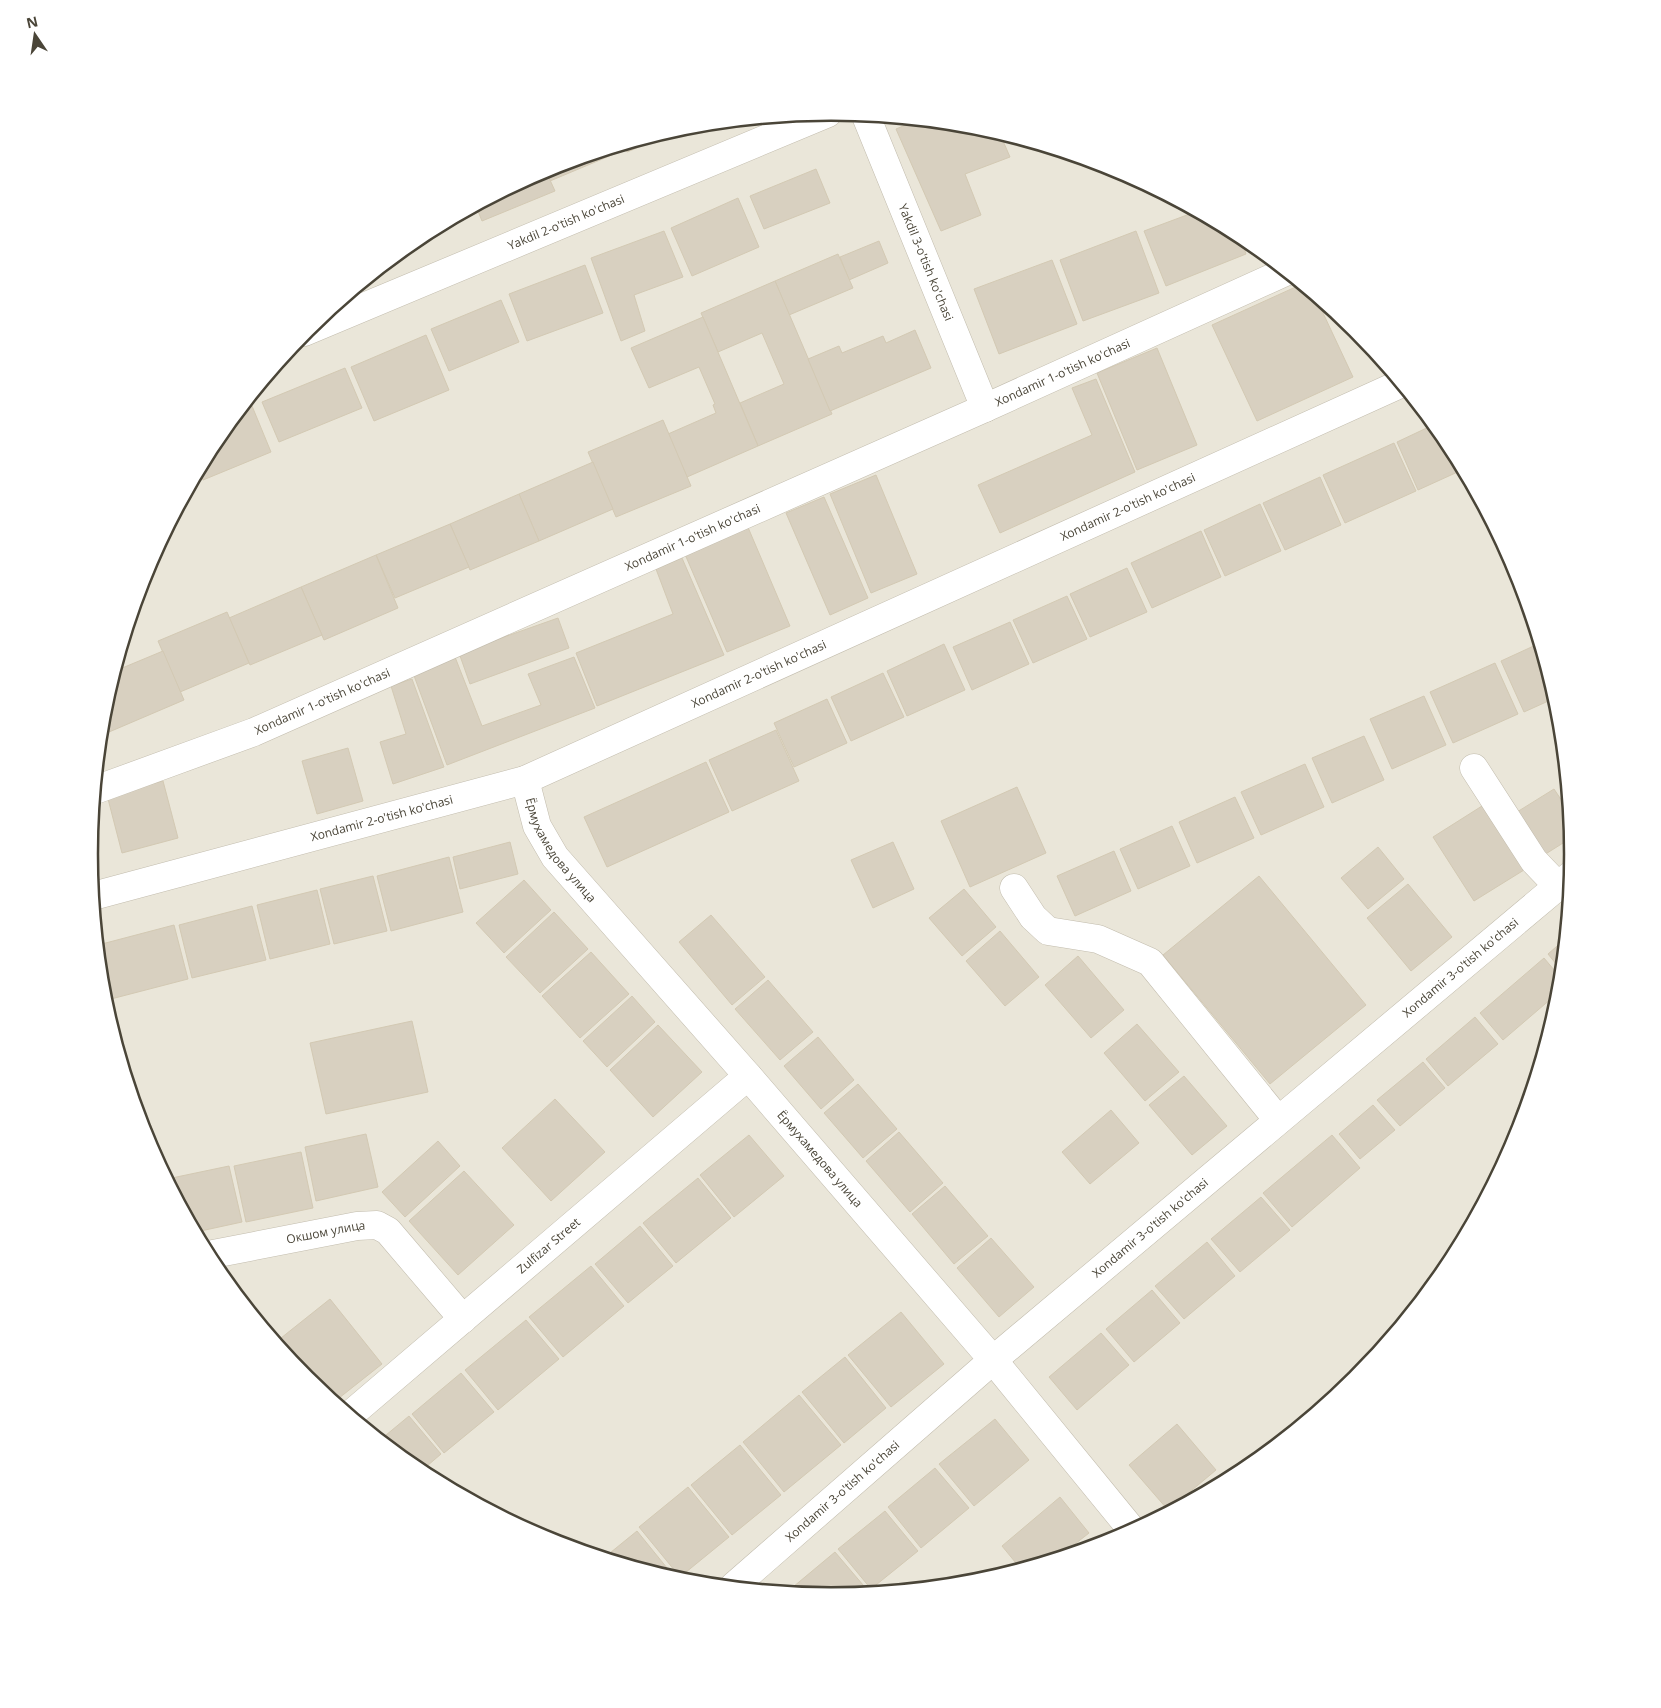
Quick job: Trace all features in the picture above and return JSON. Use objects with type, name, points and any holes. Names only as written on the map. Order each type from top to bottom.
[{"type":"street","name":"Yakdil 2-o'tish ko'chasi","points":[[326,323],[804,122]]},
{"type":"street","name":"Yakdil 3-o'tish ko'chasi","points":[[869,123],[985,408]]},
{"type":"street","name":"Xondamir 1-o'tish ko'chasi","points":[[101,788],[254,732],[985,408],[1280,274]]},
{"type":"street","name":"Xondamir 2-o'tish ko'chasi","points":[[99,891],[525,780],[1395,386]]},
{"type":"street","points":[[1474,768],[1534,861],[1563,880]]},
{"type":"street","name":"Ёрмухамедова улица","points":[[525,780],[538,826],[555,857],[748,1076],[993,1360],[1127,1524]]},
{"type":"street","name":"Xondamir 3-o'tish ko'chasi","points":[[739,1581],[993,1360],[1563,882]]},
{"type":"street","points":[[1014,888],[1032,917],[1048,931],[1098,939],[1150,962],[1278,1120]]},
{"type":"street","name":"Zulfizar Street","points":[[354,1411],[748,1076]]},
{"type":"street","name":"Окшом улица","points":[[216,1253],[356,1226],[377,1225],[388,1230],[464,1318]]},
{"type":"shaded area","points":[[830,121],[926,127],[974,135],[1066,160],[1111,177],[1197,219],[1277,272],[1314,303],[1382,371],[1412,408],[1440,447],[1488,530],[1508,573],[1525,618],[1539,664],[1557,758],[1564,854],[1557,950],[1539,1044],[1525,1090],[1508,1135],[1488,1178],[1465,1220],[1440,1261],[1382,1337],[1314,1405],[1277,1436],[1197,1489],[1155,1511],[1111,1531],[1066,1548],[1020,1562],[974,1573],[926,1581],[878,1585],[830,1587],[735,1581],[687,1573],[595,1548],[550,1531],[464,1489],[384,1436],[347,1405],[279,1337],[249,1300],[221,1261],[173,1178],[153,1135],[136,1090],[122,1044],[104,950],[99,902],[99,806],[104,758],[122,664],[136,618],[153,573],[196,487],[221,447],[279,371],[347,303],[384,272],[464,219],[506,197],[550,177],[595,160],[641,146],[687,135],[735,127],[783,123]]},
{"type":"building","points":[[905,125],[926,127],[1004,142],[1010,157],[965,174],[981,215],[941,231],[896,129]]},
{"type":"building","points":[[613,155],[550,181],[550,177]]},
{"type":"building","points":[[816,169],[830,203],[764,229],[750,196]]},
{"type":"building","points":[[549,178],[555,191],[482,221],[478,212]]},
{"type":"building","points":[[738,198],[759,247],[692,276],[671,228]]},
{"type":"building","points":[[1188,214],[1238,245],[1244,249],[1246,254],[1166,286],[1144,231]]},
{"type":"building","points":[[664,231],[683,277],[634,295],[645,331],[621,341],[591,258]]},
{"type":"building","points":[[1136,231],[1159,293],[1083,321],[1060,260]]},
{"type":"building","points":[[879,241],[888,263],[849,280],[840,257]]},
{"type":"building","points":[[838,254],[853,288],[789,315],[775,281]]},
{"type":"building","points":[[1052,260],[1077,324],[999,354],[974,289]]},
{"type":"building","points":[[585,265],[603,313],[527,341],[509,294]]},
{"type":"building","points":[[775,281],[832,414],[758,446],[740,403],[784,384],[762,333],[718,352],[701,313]]},
{"type":"building","points":[[1295,287],[1322,310],[1353,377],[1257,421],[1212,325]]},
{"type":"building","points":[[501,300],[519,342],[449,371],[431,329]]},
{"type":"building","points":[[703,317],[758,446],[687,477],[668,434],[716,413],[713,405],[715,404],[699,367],[649,388],[631,348]]},
{"type":"building","points":[[915,330],[931,368],[830,411],[808,359],[839,346],[842,353],[883,336],[886,343]]},
{"type":"building","points":[[426,335],[449,390],[374,421],[351,367]]},
{"type":"building","points":[[1157,348],[1197,445],[1137,470],[1097,373]]},
{"type":"building","points":[[345,368],[362,408],[279,442],[262,402]]},
{"type":"building","points":[[1096,379],[1135,472],[1000,533],[978,485],[1092,435],[1072,388]]},
{"type":"building","points":[[252,406],[271,452],[203,480],[202,477],[221,447]]},
{"type":"building","points":[[663,420],[691,486],[616,517],[588,452]]},
{"type":"building","points":[[1426,428],[1456,473],[1418,490],[1397,442]]},
{"type":"building","points":[[1394,443],[1416,491],[1345,523],[1323,475]]},
{"type":"building","points":[[593,462],[613,509],[539,541],[519,494]]},
{"type":"building","points":[[876,475],[917,574],[871,593],[830,494]]},
{"type":"building","points":[[1320,477],[1341,525],[1285,550],[1263,503]]},
{"type":"building","points":[[519,494],[539,541],[470,570],[450,524]]},
{"type":"building","points":[[824,497],[868,598],[830,615],[786,513]]},
{"type":"building","points":[[1260,504],[1281,551],[1225,576],[1204,530]]},
{"type":"building","points":[[450,524],[469,567],[395,598],[376,555]]},
{"type":"building","points":[[747,525],[790,626],[727,652],[684,552]]},
{"type":"building","points":[[1201,531],[1221,577],[1152,608],[1131,563]]},
{"type":"building","points":[[376,555],[398,608],[324,640],[301,587]]},
{"type":"building","points":[[682,558],[724,655],[597,706],[576,653],[673,614],[656,569]]},
{"type":"building","points":[[1127,568],[1147,612],[1090,637],[1070,594]]},
{"type":"building","points":[[301,587],[322,635],[250,665],[229,618]]},
{"type":"building","points":[[1067,596],[1087,639],[1033,663],[1013,620]]},
{"type":"building","points":[[227,612],[249,663],[180,692],[158,641]]},
{"type":"building","points":[[558,618],[569,648],[470,684],[459,653]]},
{"type":"building","points":[[1010,622],[1029,664],[972,690],[953,647]]},
{"type":"building","points":[[944,644],[965,690],[907,716],[887,671]]},
{"type":"building","points":[[1534,646],[1547,702],[1524,712],[1501,661]]},
{"type":"building","points":[[163,651],[184,700],[108,732],[121,668]]},
{"type":"building","points":[[455,657],[482,726],[541,705],[528,674],[574,657],[595,708],[447,765],[413,673]]},
{"type":"building","points":[[1495,663],[1518,714],[1453,743],[1430,692]]},
{"type":"building","points":[[883,673],[904,717],[851,741],[831,697]]},
{"type":"building","points":[[412,679],[444,767],[393,784],[380,742],[406,734],[391,686]]},
{"type":"building","points":[[1424,696],[1446,745],[1392,769],[1370,719]]},
{"type":"building","points":[[827,699],[847,743],[794,767],[774,723]]},
{"type":"building","points":[[776,730],[799,781],[732,811],[709,760]]},
{"type":"building","points":[[1364,736],[1384,780],[1332,803],[1312,758]]},
{"type":"building","points":[[348,748],[363,801],[317,814],[302,761]]},
{"type":"building","points":[[706,762],[729,812],[607,867],[584,817]]},
{"type":"building","points":[[1305,764],[1324,807],[1261,835],[1241,792]]},
{"type":"building","points":[[163,781],[178,838],[122,853],[107,795]]},
{"type":"building","points":[[1017,787],[1046,853],[970,887],[941,821]]},
{"type":"building","points":[[1554,789],[1561,800],[1564,843],[1544,855],[1517,812]]},
{"type":"building","points":[[1235,797],[1254,838],[1197,863],[1179,822]]},
{"type":"building","points":[[1482,806],[1524,870],[1474,901],[1433,837]]},
{"type":"building","points":[[1172,826],[1190,866],[1138,889],[1120,849]]},
{"type":"building","points":[[510,842],[518,874],[460,889],[453,857]]},
{"type":"building","points":[[893,842],[914,889],[873,908],[851,860]]},
{"type":"building","points":[[1378,847],[1404,879],[1368,909],[1341,878]]},
{"type":"building","points":[[1114,851],[1131,891],[1075,916],[1057,876]]},
{"type":"building","points":[[449,857],[463,912],[391,931],[377,876]]},
{"type":"building","points":[[373,876],[387,931],[334,944],[320,889]]},
{"type":"building","points":[[1259,876],[1366,1005],[1270,1084],[1163,955]]},
{"type":"building","points":[[524,880],[551,910],[504,953],[476,923]]},
{"type":"building","points":[[1408,884],[1452,937],[1411,971],[1367,918]]},
{"type":"building","points":[[964,889],[996,927],[962,956],[929,918]]},
{"type":"building","points":[[317,890],[330,944],[270,959],[257,905]]},
{"type":"building","points":[[252,906],[266,960],[192,978],[179,925]]},
{"type":"building","points":[[554,912],[588,949],[540,993],[506,957]]},
{"type":"building","points":[[711,915],[765,977],[732,1005],[679,942]]},
{"type":"building","points":[[174,925],[188,979],[112,999],[103,944]]},
{"type":"building","points":[[1000,931],[1039,977],[1005,1006],[966,961]]},
{"type":"building","points":[[1557,946],[1555,962],[1548,954]]},
{"type":"building","points":[[591,952],[629,994],[580,1038],[542,996]]},
{"type":"building","points":[[1078,956],[1124,1010],[1091,1038],[1045,985]]},
{"type":"building","points":[[1544,958],[1554,969],[1548,1001],[1503,1040],[1480,1013]]},
{"type":"building","points":[[768,980],[813,1032],[780,1060],[735,1009]]},
{"type":"building","points":[[632,996],[655,1022],[607,1067],[583,1041]]},
{"type":"building","points":[[1475,1017],[1498,1044],[1448,1086],[1426,1059]]},
{"type":"building","points":[[412,1021],[428,1092],[326,1114],[310,1043]]},
{"type":"building","points":[[1137,1024],[1179,1072],[1145,1101],[1104,1053]]},
{"type":"building","points":[[658,1025],[702,1072],[653,1117],[610,1070]]},
{"type":"building","points":[[818,1037],[854,1080],[821,1109],[784,1066]]},
{"type":"building","points":[[1423,1062],[1445,1088],[1400,1126],[1377,1100]]},
{"type":"building","points":[[1184,1076],[1227,1126],[1192,1155],[1149,1105]]},
{"type":"building","points":[[858,1084],[897,1129],[863,1158],[824,1113]]},
{"type":"building","points":[[555,1099],[605,1152],[551,1201],[502,1148]]},
{"type":"building","points":[[1373,1105],[1395,1130],[1360,1159],[1339,1134]]},
{"type":"building","points":[[1111,1110],[1139,1143],[1090,1184],[1062,1152]]},
{"type":"building","points":[[899,1132],[943,1183],[910,1212],[866,1161]]},
{"type":"building","points":[[366,1134],[378,1187],[316,1201],[305,1147]]},
{"type":"building","points":[[749,1135],[784,1176],[734,1217],[700,1175]]},
{"type":"building","points":[[1332,1135],[1360,1168],[1292,1227],[1263,1193]]},
{"type":"building","points":[[438,1141],[460,1166],[405,1217],[382,1192]]},
{"type":"building","points":[[301,1152],[313,1208],[246,1222],[234,1166]]},
{"type":"building","points":[[229,1166],[242,1222],[202,1231],[173,1178]]},
{"type":"building","points":[[464,1171],[514,1225],[458,1275],[409,1221]]},
{"type":"building","points":[[698,1178],[731,1218],[676,1263],[643,1223]]},
{"type":"building","points":[[945,1186],[988,1236],[954,1264],[912,1214]]},
{"type":"building","points":[[1261,1197],[1290,1230],[1240,1272],[1211,1239]]},
{"type":"building","points":[[640,1226],[673,1266],[628,1303],[595,1264]]},
{"type":"building","points":[[991,1238],[1034,1287],[999,1317],[957,1268]]},
{"type":"building","points":[[1207,1242],[1235,1276],[1184,1319],[1155,1286]]},
{"type":"building","points":[[591,1266],[624,1306],[563,1357],[529,1317]]},
{"type":"building","points":[[1152,1290],[1180,1323],[1134,1362],[1106,1329]]},
{"type":"building","points":[[330,1299],[382,1364],[339,1398],[280,1338]]},
{"type":"building","points":[[901,1312],[944,1364],[891,1407],[848,1355]]},
{"type":"building","points":[[526,1320],[559,1359],[498,1410],[465,1370]]},
{"type":"building","points":[[1101,1333],[1129,1365],[1077,1410],[1049,1377]]},
{"type":"building","points":[[845,1357],[886,1408],[844,1443],[802,1392]]},
{"type":"building","points":[[461,1373],[494,1412],[444,1453],[412,1414]]},
{"type":"building","points":[[799,1395],[841,1445],[784,1492],[743,1442]]},
{"type":"building","points":[[409,1416],[441,1454],[427,1466],[384,1436]]},
{"type":"building","points":[[995,1419],[1029,1460],[974,1506],[939,1464]]},
{"type":"building","points":[[1177,1424],[1216,1470],[1187,1494],[1165,1506],[1129,1465]]},
{"type":"building","points":[[740,1445],[781,1495],[732,1535],[691,1485]]},
{"type":"building","points":[[935,1468],[969,1508],[921,1548],[888,1507]]},
{"type":"building","points":[[688,1487],[729,1537],[685,1573],[674,1570],[639,1527]]},
{"type":"building","points":[[1060,1497],[1089,1533],[1074,1545],[1016,1563],[1002,1546]]},
{"type":"building","points":[[885,1511],[918,1551],[876,1585],[868,1585],[838,1549]]},
{"type":"building","points":[[637,1531],[667,1568],[641,1562],[610,1553]]},
{"type":"building","points":[[835,1552],[864,1586],[830,1587],[795,1586]]}]
